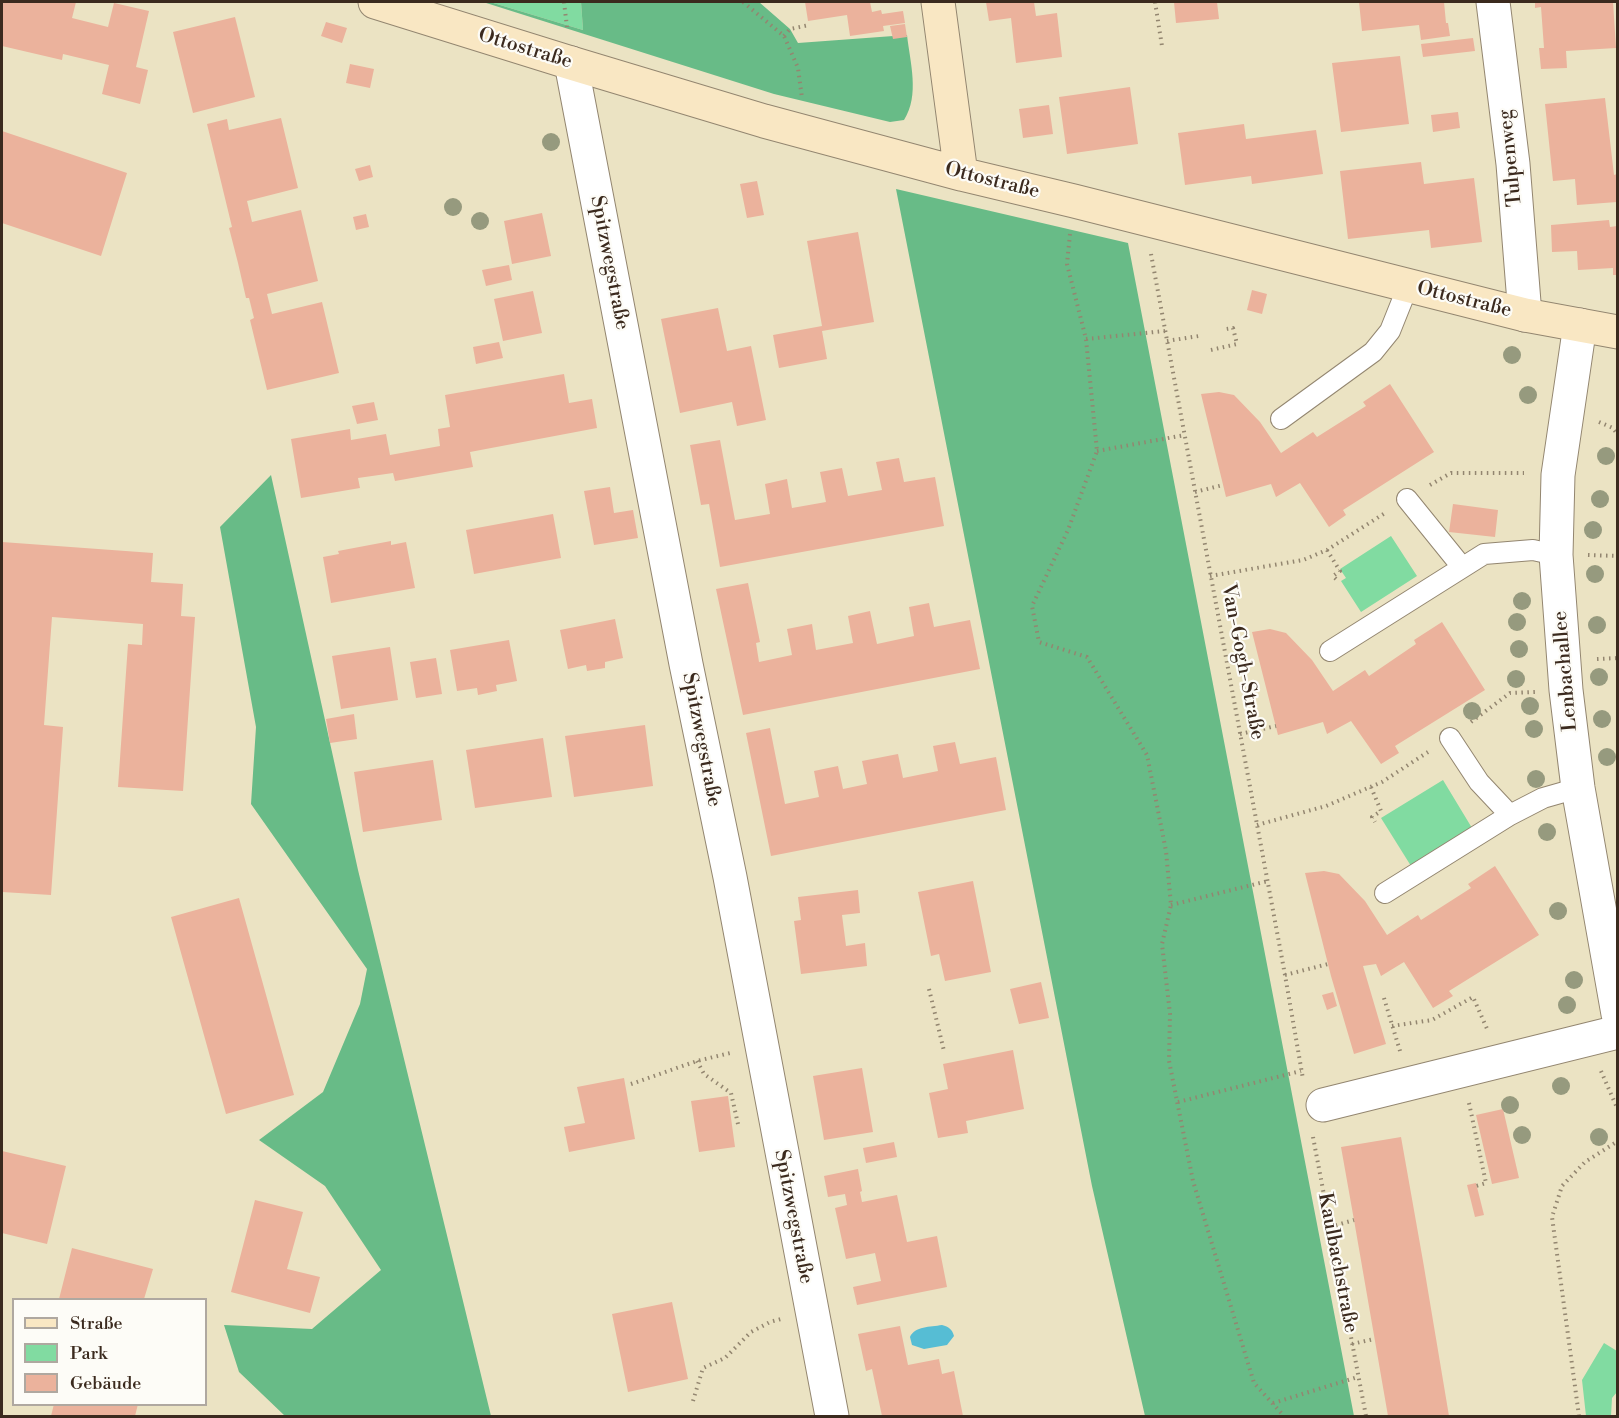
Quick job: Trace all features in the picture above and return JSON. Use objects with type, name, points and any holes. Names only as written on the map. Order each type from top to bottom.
[{"type":"street","name":"Ottostraße","points":[[375,2],[798,131],[1525,315],[1617,332]]},
{"type":"street","points":[[938,2],[961,174]]},
{"type":"street","name":"Tulpenweg","points":[[1493,2],[1513,164],[1525,315]]},
{"type":"street","name":"Spitzwegstraße","points":[[571,63],[832,1416]]},
{"type":"street","name":"Lenbachallee","points":[[1580,325],[1558,475],[1556,555],[1566,690],[1578,788],[1617,1014]]},
{"type":"street","points":[[1313,1105],[1409,1084],[1602,1036]]},
{"type":"lane","points":[[1281,419],[1373,352],[1390,331],[1408,286]]},
{"type":"lane","points":[[1407,499],[1462,567]]},
{"type":"lane","points":[[1330,651],[1484,554],[1533,550],[1556,555]]},
{"type":"lane","points":[[1450,738],[1479,782],[1510,815]]},
{"type":"lane","points":[[1385,893],[1510,815],[1543,798],[1578,788]]},
{"type":"path","points":[[564,2],[567,27]]},
{"type":"path","points":[[743,2],[784,36],[798,68],[803,107],[798,131]]},
{"type":"path","points":[[1155,2],[1162,46]]},
{"type":"path","points":[[784,36],[790,28],[809,25]]},
{"type":"path","points":[[1074,201],[1067,264],[1086,339],[1097,451],[1068,530],[1032,606],[1039,642],[1087,657],[1147,755],[1166,851],[1171,905],[1161,944],[1170,1014],[1170,1061],[1193,1181],[1254,1383],[1284,1416]]},
{"type":"path","name":"Van-Gogh-Straße","points":[[1148,221],[1165,332],[1268,881],[1301,1071],[1313,1105]]},
{"type":"path","points":[[1211,350],[1237,344],[1233,328],[1226,329]]},
{"type":"path","points":[[1086,339],[1165,332]]},
{"type":"path","points":[[1167,341],[1199,336]]},
{"type":"path","points":[[1591,417],[1612,428],[1617,435]]},
{"type":"path","points":[[1097,451],[1185,435]]},
{"type":"path","points":[[1210,576],[1304,560],[1327,550],[1451,473],[1526,474]]},
{"type":"path","points":[[1195,492],[1223,485]]},
{"type":"path","points":[[1327,550],[1340,571],[1333,576],[1338,581]]},
{"type":"path","points":[[1257,825],[1326,806],[1382,782],[1450,738],[1509,693],[1566,690]]},
{"type":"path","points":[[1240,734],[1275,726]]},
{"type":"path","points":[[1371,787],[1381,811],[1372,817],[1375,822]]},
{"type":"path","points":[[1171,905],[1268,881]]},
{"type":"path","points":[[1285,975],[1328,964]]},
{"type":"path","points":[[929,989],[944,1051]]},
{"type":"path","points":[[1392,1026],[1432,1020],[1473,997],[1502,1061]]},
{"type":"path","points":[[1383,998],[1409,1084]]},
{"type":"path","points":[[1602,1036],[1617,1110]]},
{"type":"path","points":[[631,1084],[697,1061],[731,1053]]},
{"type":"path","points":[[697,1061],[704,1074],[731,1093],[738,1124]]},
{"type":"path","points":[[1178,1102],[1301,1071]]},
{"type":"path","points":[[1462,1071],[1486,1183],[1476,1186]]},
{"type":"path","name":"Kaulbachstraße","points":[[1313,1105],[1330,1227],[1366,1416]]},
{"type":"path","points":[[1579,1416],[1552,1217],[1562,1186],[1585,1162],[1617,1140]]},
{"type":"path","points":[[1330,1227],[1354,1220]]},
{"type":"path","points":[[693,1401],[703,1368],[725,1358],[751,1332],[770,1322],[787,1317]]},
{"type":"path","points":[[1352,1344],[1374,1339]]},
{"type":"path","points":[[1273,1402],[1358,1377]]},
{"type":"green space","points":[[483,2],[490,2],[583,30],[581,2],[759,2],[790,29],[798,43],[907,35],[913,78],[912,100],[904,120],[890,122],[774,94]]},
{"type":"green space","points":[[490,2],[581,2],[583,30]]},
{"type":"green space","points":[[896,189],[1128,243],[1354,1416],[1145,1416],[1092,1186]]},
{"type":"green space","points":[[271,475],[358,870],[491,1416],[285,1416],[239,1372],[224,1325],[312,1329],[381,1270],[325,1186],[259,1140],[323,1092],[360,1004],[367,969],[251,804],[256,727],[220,527]]},
{"type":"green space","points":[[1391,536],[1417,576],[1361,612],[1341,581],[1346,578],[1340,569]]},
{"type":"green space","points":[[1443,780],[1472,828],[1411,866],[1381,818]]},
{"type":"green space","points":[[1604,1343],[1617,1351],[1617,1392],[1612,1398],[1611,1416],[1586,1416],[1582,1380]]},
{"type":"water","points":[[942,1325],[950,1329],[954,1336],[947,1345],[924,1349],[912,1345],[910,1337],[915,1331]]},
{"type":"building","points":[[2,2],[76,2],[72,18],[108,27],[114,3],[149,11],[136,67],[148,70],[140,104],[102,94],[109,65],[63,54],[62,60],[2,46]]},
{"type":"building","points":[[805,2],[870,2],[872,12],[881,10],[882,14],[903,11],[905,23],[883,26],[884,31],[850,36],[847,15],[808,21]]},
{"type":"building","points":[[986,2],[1034,2],[1036,16],[1057,13],[1062,57],[1016,63],[1011,18],[989,21]]},
{"type":"building","points":[[1174,2],[1217,2],[1219,19],[1176,23]]},
{"type":"building","points":[[1359,2],[1444,2],[1450,36],[1421,40],[1419,25],[1362,31]]},
{"type":"building","points":[[1535,2],[1613,2],[1616,48],[1566,51],[1567,68],[1541,69],[1539,48],[1544,48],[1541,7],[1535,8]]},
{"type":"building","points":[[235,17],[255,97],[193,113],[173,32]]},
{"type":"building","points":[[326,22],[347,28],[342,43],[321,36]]},
{"type":"building","points":[[905,24],[907,37],[893,39],[890,26]]},
{"type":"building","points":[[1473,38],[1475,51],[1423,57],[1421,44]]},
{"type":"building","points":[[1400,56],[1409,124],[1341,132],[1332,63]]},
{"type":"building","points":[[350,64],[374,69],[370,88],[346,83]]},
{"type":"building","points":[[1130,87],[1138,144],[1067,154],[1059,97]]},
{"type":"building","points":[[1605,98],[1614,175],[1617,174],[1617,202],[1577,205],[1575,179],[1553,181],[1545,104]]},
{"type":"building","points":[[1049,105],[1053,134],[1023,138],[1019,109]]},
{"type":"building","points":[[1458,112],[1460,128],[1433,132],[1431,115]]},
{"type":"building","points":[[281,118],[298,188],[247,201],[252,222],[301,210],[318,281],[267,294],[272,314],[322,302],[339,373],[267,390],[250,320],[254,318],[249,298],[246,298],[229,228],[232,227],[207,124],[227,119],[229,130]]},
{"type":"building","points":[[1244,124],[1246,139],[1316,130],[1323,174],[1252,184],[1251,176],[1185,185],[1178,133]]},
{"type":"building","points":[[2,131],[127,173],[101,256],[2,223]]},
{"type":"building","points":[[1421,162],[1424,184],[1474,178],[1482,242],[1431,248],[1429,230],[1348,239],[1340,171]]},
{"type":"building","points":[[370,165],[373,177],[359,181],[355,169]]},
{"type":"building","points":[[757,181],[764,215],[747,218],[740,184]]},
{"type":"building","points":[[542,213],[551,256],[512,264],[504,221]]},
{"type":"building","points":[[366,214],[369,227],[356,230],[353,217]]},
{"type":"building","points":[[1609,220],[1610,227],[1617,226],[1617,275],[1613,275],[1613,268],[1578,270],[1577,251],[1552,252],[1551,225]]},
{"type":"building","points":[[858,232],[874,322],[822,331],[827,359],[779,368],[773,335],[822,326],[807,241]]},
{"type":"building","points":[[509,265],[512,280],[486,286],[482,270]]},
{"type":"building","points":[[1252,290],[1267,294],[1262,314],[1247,310]]},
{"type":"building","points":[[533,291],[542,333],[503,341],[494,299]]},
{"type":"building","points":[[718,308],[727,351],[751,346],[766,420],[737,426],[732,402],[680,413],[661,319]]},
{"type":"building","points":[[499,342],[503,358],[476,364],[473,347]]},
{"type":"building","points":[[564,374],[569,403],[592,399],[597,428],[470,452],[473,467],[395,481],[393,473],[358,478],[360,488],[301,498],[291,439],[350,429],[351,440],[386,434],[390,455],[440,446],[438,429],[450,427],[445,395]]},
{"type":"building","points":[[1390,384],[1434,452],[1343,510],[1346,515],[1329,527],[1300,483],[1276,497],[1271,484],[1226,497],[1201,394],[1219,392],[1234,395],[1260,422],[1281,453],[1313,432],[1317,437],[1366,406],[1363,402]]},
{"type":"building","points":[[374,402],[378,420],[357,424],[352,406]]},
{"type":"building","points":[[720,440],[735,520],[770,514],[765,484],[787,479],[792,508],[826,502],[820,472],[842,468],[848,496],[882,490],[876,462],[899,458],[904,482],[935,477],[944,526],[720,567],[709,504],[701,505],[690,445]]},
{"type":"building","points":[[610,487],[614,513],[633,510],[638,538],[594,545],[584,491]]},
{"type":"building","points":[[1453,504],[1498,510],[1495,537],[1449,532]]},
{"type":"building","points":[[553,514],[561,558],[474,574],[466,530]]},
{"type":"building","points":[[391,541],[391,545],[406,542],[415,588],[331,603],[323,557],[339,554],[338,551]]},
{"type":"building","points":[[2,542],[153,553],[151,582],[183,584],[181,616],[195,617],[183,791],[118,787],[128,644],[142,645],[143,624],[52,617],[44,725],[63,727],[51,895],[2,892]]},
{"type":"building","points":[[748,583],[760,642],[756,643],[759,662],[792,655],[787,629],[812,624],[816,650],[853,643],[848,616],[870,611],[877,644],[914,636],[909,607],[929,603],[934,627],[970,620],[980,669],[743,715],[716,589]]},
{"type":"building","points":[[615,619],[623,658],[605,662],[605,668],[587,671],[586,665],[568,669],[560,630]]},
{"type":"building","points":[[1442,622],[1485,690],[1395,746],[1399,753],[1381,764],[1351,721],[1327,734],[1323,722],[1278,735],[1252,632],[1270,629],[1286,633],[1312,660],[1333,691],[1365,670],[1369,676],[1416,644],[1414,640]]},
{"type":"building","points":[[509,640],[517,681],[496,685],[497,691],[478,695],[477,688],[457,691],[450,650]]},
{"type":"building","points":[[390,647],[398,700],[341,709],[332,656]]},
{"type":"building","points":[[436,658],[442,694],[416,698],[410,662]]},
{"type":"building","points":[[354,714],[357,739],[330,743],[326,719]]},
{"type":"building","points":[[645,725],[653,786],[574,797],[565,736]]},
{"type":"building","points":[[770,728],[785,804],[819,797],[814,771],[838,766],[843,789],[867,784],[862,761],[898,754],[903,778],[938,771],[933,746],[955,742],[960,764],[996,757],[1006,810],[771,856],[746,733]]},
{"type":"building","points":[[543,738],[552,797],[475,808],[466,750]]},
{"type":"building","points":[[433,760],[442,820],[363,832],[354,772]]},
{"type":"building","points":[[1495,866],[1539,935],[1449,991],[1453,996],[1433,1008],[1404,962],[1381,976],[1376,964],[1363,966],[1386,1044],[1354,1054],[1331,976],[1305,873],[1324,871],[1339,874],[1365,901],[1387,935],[1418,915],[1421,920],[1471,888],[1468,884]]},
{"type":"building","points":[[973,881],[991,972],[945,981],[939,954],[931,956],[918,892]]},
{"type":"building","points":[[858,890],[860,913],[842,915],[846,946],[865,943],[867,966],[801,974],[794,921],[801,920],[798,897]]},
{"type":"building","points":[[239,898],[294,1095],[226,1114],[171,917]]},
{"type":"building","points":[[1041,982],[1049,1018],[1019,1024],[1010,989]]},
{"type":"building","points":[[1333,992],[1337,1006],[1327,1010],[1322,995]]},
{"type":"building","points":[[1013,1050],[1024,1109],[966,1121],[968,1133],[938,1138],[929,1093],[948,1089],[943,1064]]},
{"type":"building","points":[[862,1068],[873,1132],[824,1140],[813,1076]]},
{"type":"building","points":[[624,1078],[635,1139],[569,1152],[564,1127],[585,1123],[577,1087]]},
{"type":"building","points":[[728,1096],[735,1147],[699,1152],[691,1101]]},
{"type":"building","points":[[1503,1109],[1519,1178],[1492,1184],[1476,1115]]},
{"type":"building","points":[[1401,1137],[1449,1416],[1388,1416],[1341,1147]]},
{"type":"building","points":[[894,1142],[897,1157],[866,1163],[863,1148]]},
{"type":"building","points":[[2,1151],[66,1166],[47,1244],[2,1233]]},
{"type":"building","points":[[858,1169],[862,1202],[897,1195],[907,1242],[937,1236],[947,1287],[857,1305],[853,1287],[881,1281],[875,1253],[846,1259],[835,1208],[847,1205],[845,1194],[828,1197],[824,1176]]},
{"type":"building","points":[[1476,1183],[1484,1215],[1475,1217],[1467,1185]]},
{"type":"building","points":[[255,1200],[303,1212],[287,1269],[320,1277],[310,1313],[231,1292]]},
{"type":"building","points":[[72,1248],[153,1269],[144,1298],[59,1298]]},
{"type":"building","points":[[672,1302],[688,1379],[628,1392],[612,1314]]},
{"type":"building","points":[[900,1326],[908,1365],[939,1359],[942,1374],[954,1371],[963,1416],[882,1416],[872,1369],[866,1371],[858,1334]]},
{"type":"building","points":[[54,1406],[138,1406],[135,1416],[51,1416]]}]
